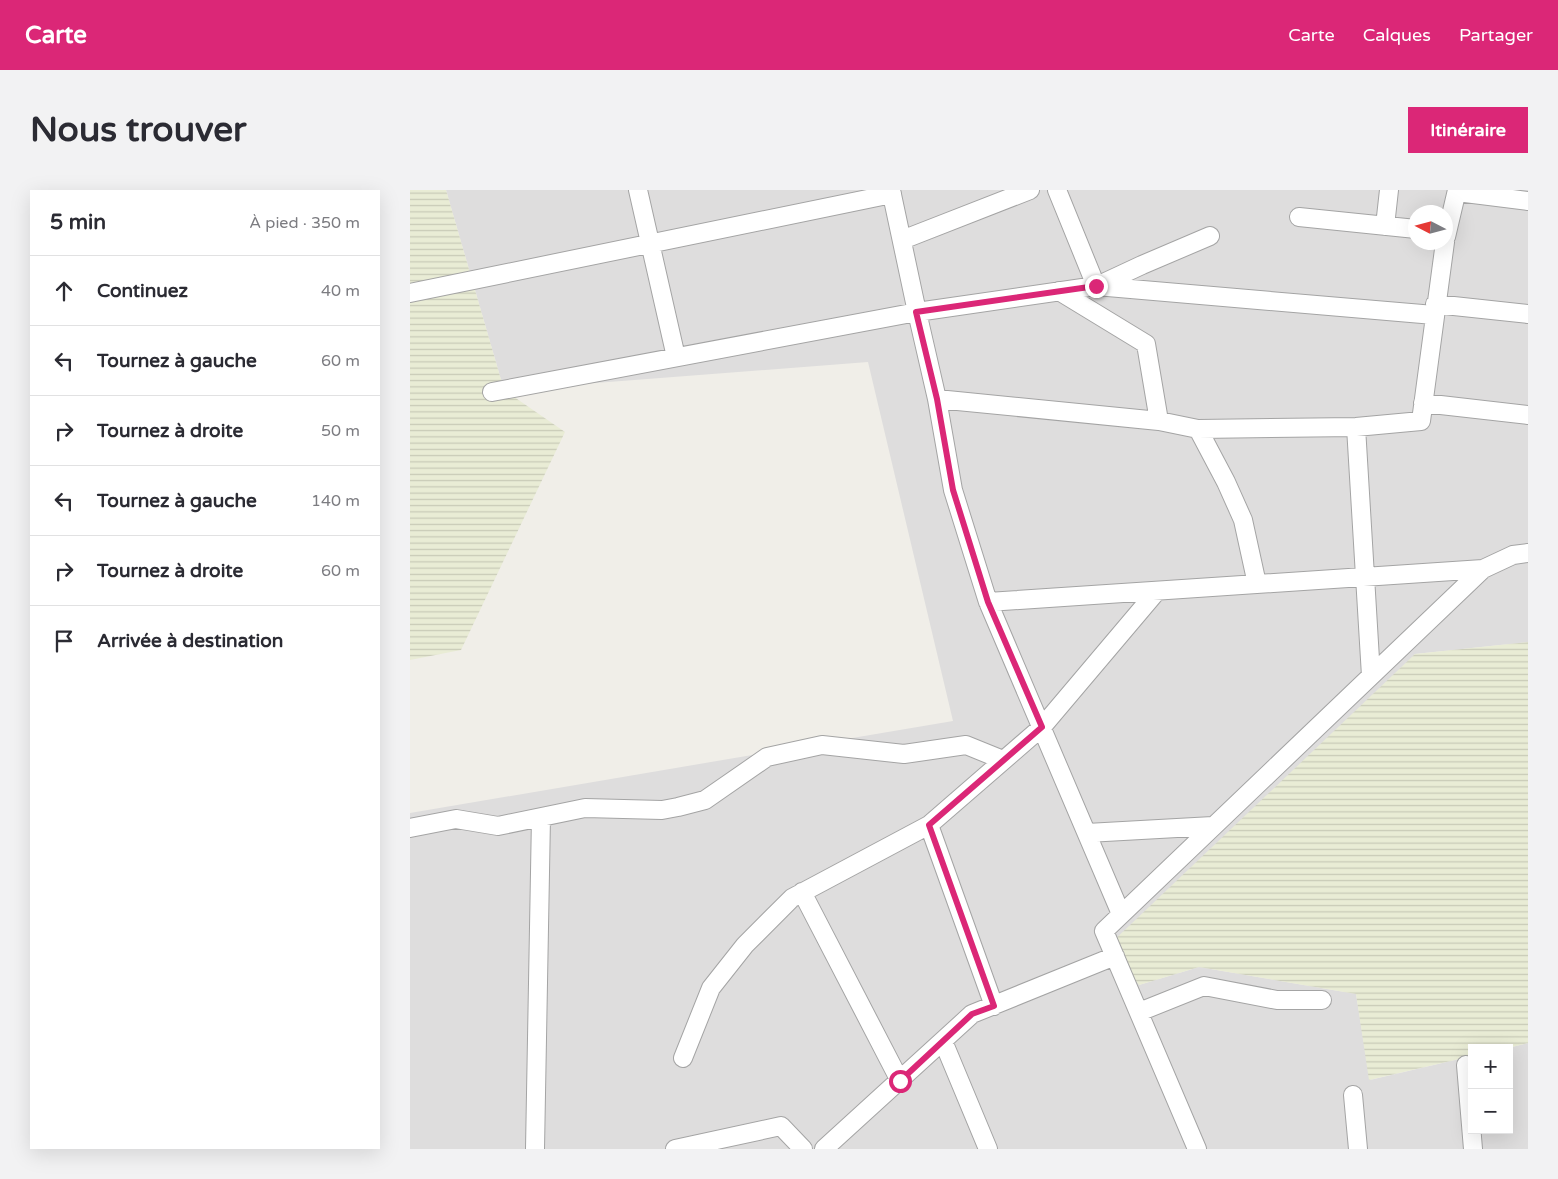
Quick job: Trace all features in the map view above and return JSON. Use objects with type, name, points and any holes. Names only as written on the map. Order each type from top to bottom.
[{"type":"street","points":[[638,190],[676,357]]},
{"type":"street","points":[[902,240],[1030,190]]},
{"type":"street","points":[[1057,190],[1096,286]]},
{"type":"street","points":[[1385,226],[1389,190]]},
{"type":"street","points":[[1453,206],[1457,191],[1528,201]]},
{"type":"street","points":[[410,293],[892,192],[916,312],[937,399],[953,490],[988,602],[1121,914]]},
{"type":"street","points":[[1299,217],[1408,229]]},
{"type":"street","points":[[1096,286],[1142,264],[1210,236]]},
{"type":"street","points":[[937,399],[1159,421],[1198,429],[1356,427],[1420,421],[1444,250]]},
{"type":"street","points":[[492,392],[916,312],[1096,286],[1435,310],[1528,314]]},
{"type":"street","points":[[1059,291],[1146,344],[1159,421]]},
{"type":"street","points":[[1423,403],[1528,415]]},
{"type":"street","points":[[1356,427],[1371,676]]},
{"type":"street","points":[[1198,429],[1226,482],[1243,520],[1257,584]]},
{"type":"street","points":[[1198,1149],[1104,931],[1483,569],[1513,555],[1528,553]]},
{"type":"street","points":[[988,602],[1483,569]]},
{"type":"street","points":[[683,1058],[711,988],[745,945],[792,898],[929,825],[1042,727],[1157,591]]},
{"type":"street","points":[[410,828],[456,819],[498,826],[586,808],[662,810],[678,807],[705,800],[767,757],[822,745],[904,754],[966,745],[1003,760]]},
{"type":"street","points":[[535,1149],[541,817]]},
{"type":"street","points":[[929,825],[994,1006]]},
{"type":"street","points":[[1087,832],[1213,826]]},
{"type":"street","points":[[802,892],[900,1081]]},
{"type":"street","points":[[833,1146],[972,1014],[1115,956]]},
{"type":"street","points":[[1139,1012],[1204,986],[1277,1000],[1322,1000]]},
{"type":"street","points":[[943,1041],[988,1149]]},
{"type":"street","points":[[1466,1065],[1472,1149]]},
{"type":"street","points":[[1354,1095],[1358,1149]]},
{"type":"street","points":[[675,1149],[781,1126],[803,1149]]},
{"type":"shaded area","points":[[446,190],[1528,190],[1528,642],[1415,654],[1139,985],[1199,967],[1356,994],[1370,1080],[1468,1057],[1468,1134],[1513,1134],[1513,1047],[1528,1043],[1528,1149],[410,1149],[410,813],[953,721],[868,362],[504,390]]},
{"type":"green space","points":[[410,190],[446,190],[504,390],[565,432],[461,650],[410,660]]},
{"type":"green space","points":[[1528,642],[1528,1043],[1513,1047],[1513,1044],[1468,1044],[1468,1057],[1369,1080],[1356,994],[1199,967],[1139,985],[1109,945],[1415,654]]},
{"type":"route","points":[[900,1081],[972,1014],[994,1006],[929,825],[1042,727],[988,602],[953,490],[937,399],[916,312],[1096,286]]}]
